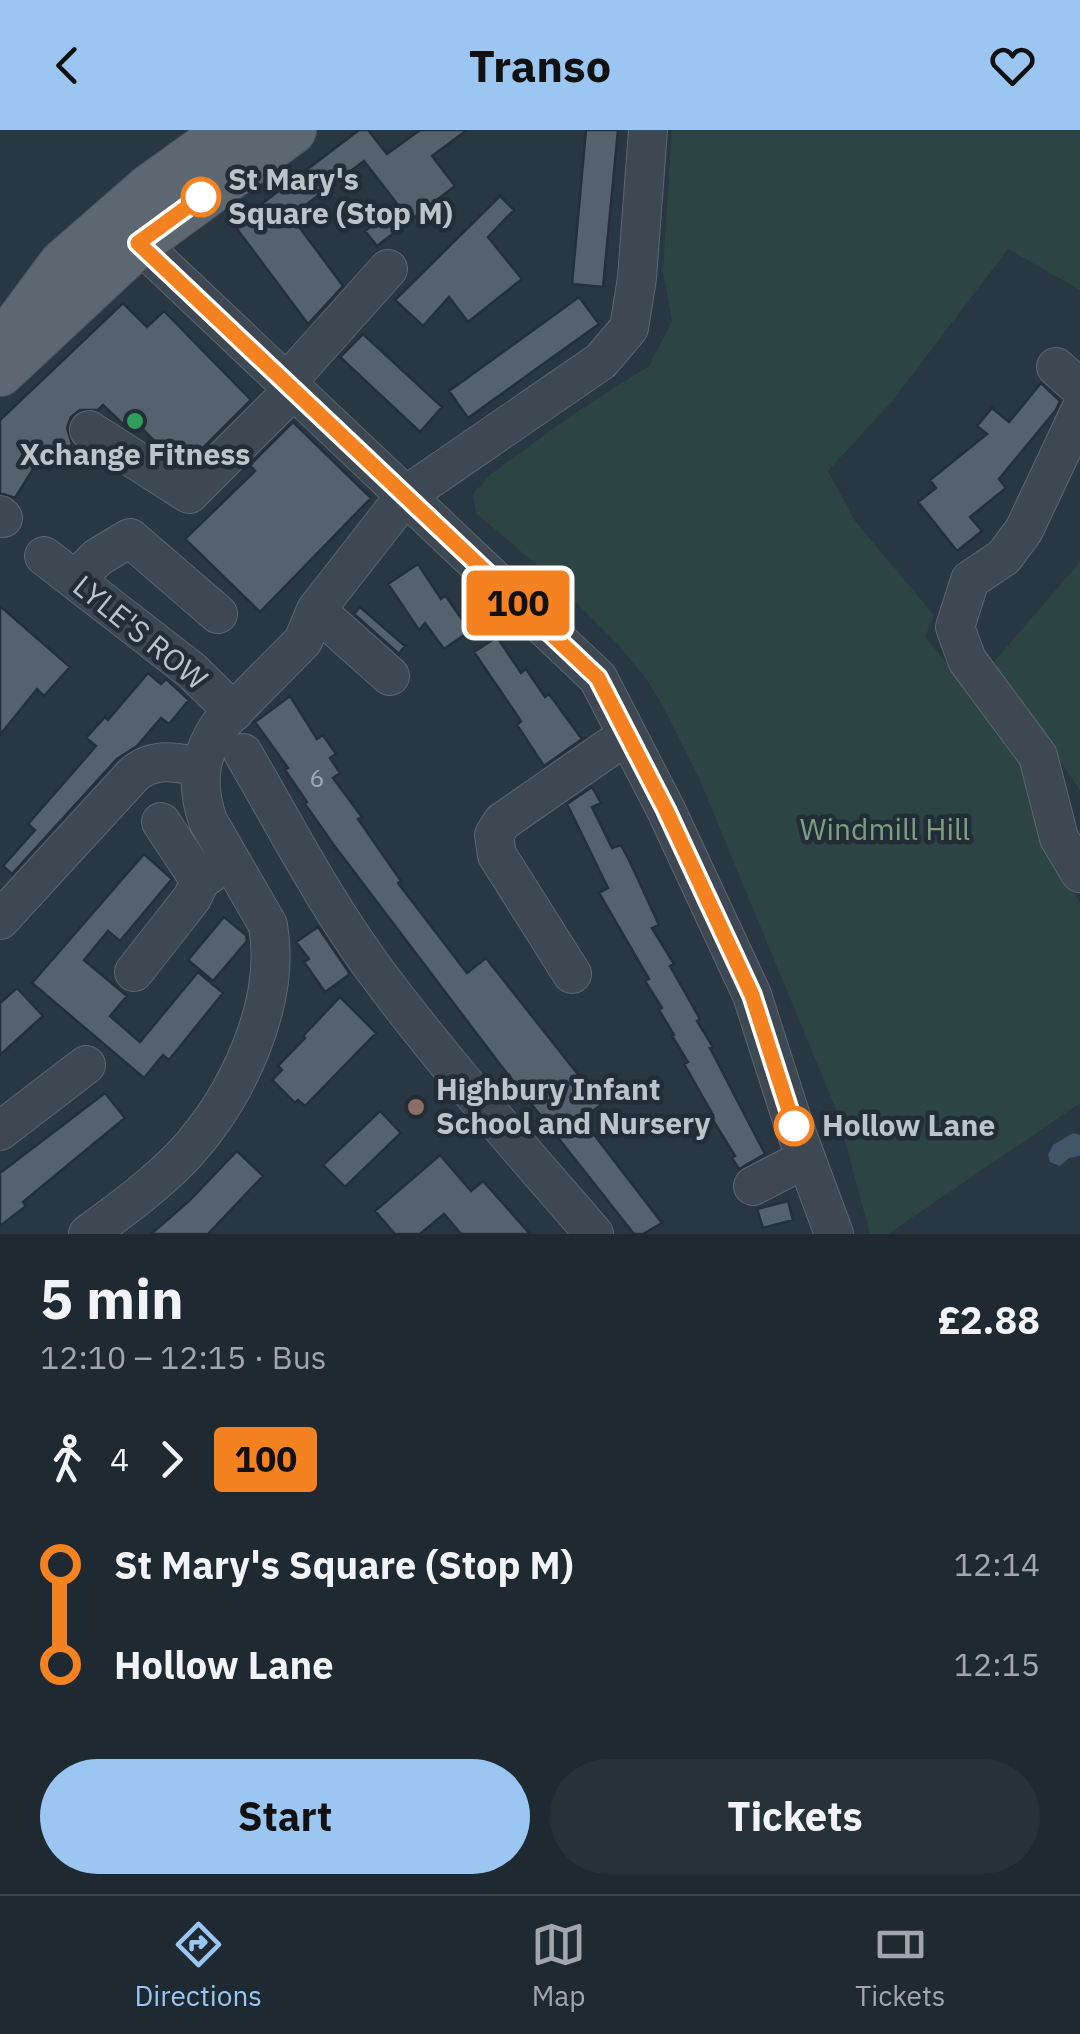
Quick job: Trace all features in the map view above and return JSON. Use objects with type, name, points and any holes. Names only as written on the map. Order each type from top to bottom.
[{"type":"main road","points":[[0,372],[126,231],[149,189],[231,130]]},
{"type":"main road","points":[[0,349],[63,264],[126,231],[292,130]]},
{"type":"street","points":[[215,870],[202,804],[200,768],[209,742],[303,641],[316,610],[405,496],[601,361],[629,328],[648,130]]},
{"type":"street","points":[[126,231],[598,678],[666,810],[752,995],[805,1159],[834,1234]]},
{"type":"street","points":[[88,430],[189,494],[291,385],[388,269]]},
{"type":"street","points":[[1024,530],[1080,411]]},
{"type":"street","points":[[1080,472],[1024,530],[1004,557],[970,580],[954,627],[968,660],[1038,756],[1059,838],[1080,873]]},
{"type":"street","points":[[76,580],[98,557],[130,538],[218,614]]},
{"type":"street","name":"LYLE'S ROW","points":[[44,556],[191,670],[234,712]]},
{"type":"street","points":[[316,610],[390,676]]},
{"type":"street","points":[[572,974],[497,855],[494,835],[502,822],[627,735]]},
{"type":"street","points":[[243,753],[313,874],[374,968],[469,1088],[594,1234]]},
{"type":"street","points":[[0,920],[147,764],[170,761],[200,768]]},
{"type":"street","points":[[88,1234],[184,1154],[218,1111],[259,1023],[272,944],[268,926],[258,906],[161,822]]},
{"type":"street","points":[[134,972],[215,870]]},
{"type":"street","points":[[258,906],[313,874]]},
{"type":"street","points":[[0,1131],[86,1065]]},
{"type":"street","points":[[753,1186],[805,1159]]},
{"type":"green space","name":"Windmill Hill","points":[[672,130],[1080,130],[1080,290],[1008,249],[893,400],[828,471],[855,521],[934,615],[925,637],[1021,753],[1049,845],[1080,903],[1080,1103],[888,1234],[870,1234],[838,1114],[699,778],[663,706],[621,648],[545,572],[476,513],[473,494],[491,474],[649,366],[672,321],[663,271]]},
{"type":"green space","points":[[1080,562],[1080,790],[992,664]]},
{"type":"water","points":[[1073,1133],[1080,1135],[1080,1156],[1069,1158],[1060,1166],[1050,1162],[1048,1155],[1053,1145]]},
{"type":"building","points":[[359,130],[368,130],[387,154],[420,130],[467,130],[432,156],[455,186],[377,246],[365,231],[398,205],[364,161],[291,216],[343,286],[308,324],[234,225]]},
{"type":"building","points":[[586,130],[618,130],[603,287],[572,284]]},
{"type":"building","points":[[500,196],[514,210],[488,237],[522,279],[468,322],[449,297],[423,326],[395,300]]},
{"type":"building","points":[[579,297],[599,324],[468,418],[449,391]]},
{"type":"building","points":[[123,303],[147,327],[164,311],[251,400],[186,465],[167,454],[134,420],[126,427],[103,405],[98,410],[80,410],[71,417],[67,428],[72,444],[48,471],[38,461],[15,498],[0,493],[0,420]]},
{"type":"building","points":[[363,334],[442,407],[420,432],[340,357]]},
{"type":"building","points":[[1041,383],[1060,401],[1056,410],[999,479],[1006,488],[970,517],[982,531],[957,551],[918,502],[936,488],[930,480],[987,434],[977,426],[992,408],[1009,422]]},
{"type":"building","points":[[293,422],[371,498],[260,612],[185,539],[255,471],[250,465]]},
{"type":"building","points":[[418,564],[441,599],[445,595],[470,631],[444,649],[425,623],[419,630],[388,584]]},
{"type":"building","points":[[0,606],[70,667],[44,696],[37,689],[0,735]]},
{"type":"building","points":[[360,607],[405,646],[399,654],[354,614]]},
{"type":"building","points":[[497,637],[521,673],[526,669],[582,739],[544,766],[517,725],[521,721],[474,652]]},
{"type":"building","points":[[148,673],[161,684],[166,679],[189,700],[169,724],[161,718],[137,746],[117,759],[12,874],[3,866],[35,830],[28,824],[96,746],[86,738],[105,717],[108,720]]},
{"type":"building","points":[[290,696],[317,739],[323,735],[336,754],[330,758],[340,773],[333,778],[362,817],[358,819],[401,881],[398,883],[467,973],[486,958],[580,1077],[601,1105],[582,1119],[662,1223],[643,1234],[634,1234],[333,844],[305,804],[285,770],[288,768],[255,722]]},
{"type":"building","points":[[592,787],[601,803],[592,807],[612,848],[621,845],[630,862],[659,925],[652,928],[674,964],[670,966],[765,1154],[739,1169],[684,1064],[688,1062],[645,981],[649,979],[599,893],[608,888],[567,804]]},
{"type":"building","points":[[144,854],[172,879],[120,941],[108,931],[84,960],[127,996],[110,1016],[140,1042],[198,972],[223,993],[169,1060],[163,1055],[144,1078],[32,983]]},
{"type":"building","points":[[224,917],[246,935],[247,941],[213,981],[188,960]]},
{"type":"building","points":[[318,927],[350,974],[325,992],[304,962],[309,959],[296,942]]},
{"type":"building","points":[[17,988],[43,1016],[0,1055],[0,1003]]},
{"type":"building","points":[[340,997],[376,1033],[305,1106],[298,1100],[295,1103],[272,1080],[282,1070],[278,1066]]},
{"type":"building","points":[[105,1093],[125,1118],[23,1202],[26,1206],[0,1226],[0,1173]]},
{"type":"building","points":[[380,1111],[401,1133],[345,1187],[323,1165]]},
{"type":"building","points":[[237,1151],[263,1176],[208,1234],[151,1234],[189,1201]]},
{"type":"building","points":[[440,1155],[471,1191],[483,1181],[530,1234],[461,1234],[444,1214],[420,1234],[395,1234],[375,1211]]},
{"type":"building","points":[[788,1201],[793,1220],[763,1228],[757,1209]]},
{"type":"bus line","name":"100","points":[[201,197],[138,243],[598,678],[666,810],[752,995],[794,1126]]},
{"type":"place","name":"St Mary's Square (Stop M)","points":[[201,197]]},
{"type":"place","name":"Xchange Fitness","points":[[135,421]]},
{"type":"place","name":"Highbury Infant School and Nursery","points":[[416,1107]]},
{"type":"place","name":"Hollow Lane","points":[[794,1126]]}]
